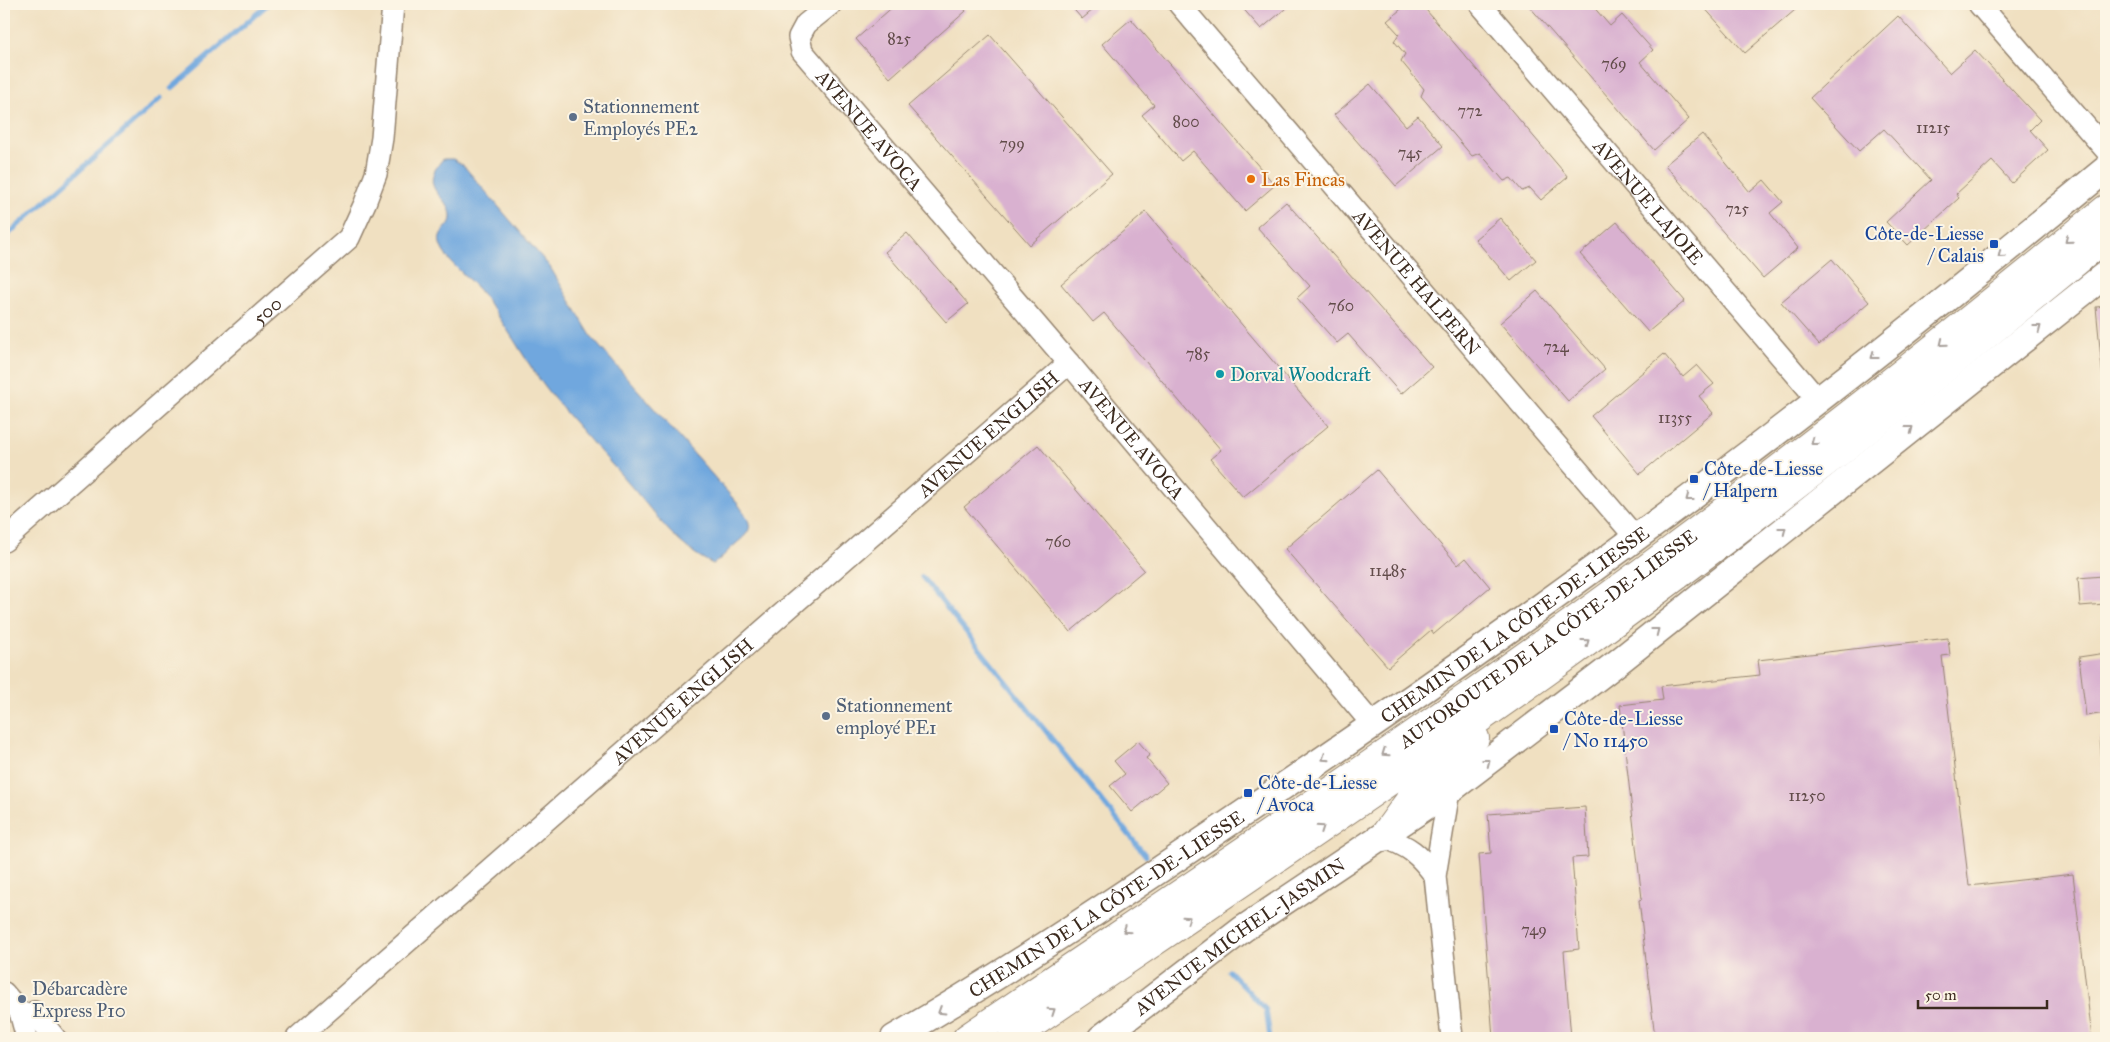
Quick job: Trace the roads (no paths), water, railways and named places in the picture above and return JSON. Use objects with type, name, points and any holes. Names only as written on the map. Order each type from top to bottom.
[{"type":"highway","name":"AUTOROUTE DE LA CÔTE-DE-LIESSE","points":[[967,1038],[1472,693],[1658,560],[1910,368],[2106,209]]},
{"type":"highway","name":"AUTOROUTE DE LA CÔTE-DE-LIESSE","points":[[1012,1038],[1546,671],[1818,470],[1989,334],[2106,237]]},
{"type":"highway","points":[[1382,837],[1417,790],[1546,671]]},
{"type":"main road","name":"CHEMIN DE LA CÔTE-DE-LIESSE","points":[[894,1038],[1048,945],[1373,725],[1636,538],[1962,288],[2106,168]]},
{"type":"main road","points":[[1382,837],[1449,791],[1618,662],[2106,274]]},
{"type":"main road","name":"AVENUE MICHEL-JASMIN","points":[[1100,1038],[1243,929],[1382,837]]},
{"type":"street","name":"500","points":[[4,541],[349,238],[376,174],[382,138],[393,4]]},
{"type":"street","name":"AVENUE AVOCA","points":[[831,4],[806,24],[799,37],[802,51],[1069,363],[1373,725]]},
{"type":"street","name":"AVENUE HALPERN","points":[[1179,4],[1636,538]]},
{"type":"street","name":"AVENUE LAJOIE","points":[[1480,4],[1818,400]]},
{"type":"street","points":[[1979,4],[2106,150]]},
{"type":"street","name":"AVENUE ENGLISH","points":[[297,1038],[1069,363]]},
{"type":"street","points":[[1449,791],[1435,876],[1452,1038]]},
{"type":"street","points":[[1382,837],[1413,851],[1435,876]]},
{"type":"street","points":[[4,993],[20,1012],[27,1038]]},
{"type":"street","points":[[34,1012],[55,1038]]},
{"type":"water","points":[[443,159],[453,159],[463,165],[550,267],[593,339],[744,512],[749,524],[747,533],[716,562],[713,564],[690,550],[662,523],[547,390],[488,302],[475,285],[446,256],[439,239],[450,222],[450,211],[433,186],[432,179],[435,170]]},
{"type":"waterway","points":[[172,88],[268,4]]},
{"type":"waterway","points":[[4,238],[161,98]]},
{"type":"waterway","points":[[922,577],[1146,856]]},
{"type":"waterway","points":[[1229,971],[1266,1010],[1270,1038]]},
{"type":"place","name":"Stationnement Employés PE2","points":[[573,117]]},
{"type":"place","name":"Las Fincas","points":[[1251,179]]},
{"type":"place","name":"Côte-de-Liesse / Calais","points":[[1994,244]]},
{"type":"place","name":"Dorval Woodcraft","points":[[1220,374]]},
{"type":"place","name":"Côte-de-Liesse / Halpern","points":[[1694,479]]},
{"type":"place","name":"Stationnement employé PE1","points":[[826,716]]},
{"type":"place","name":"Côte-de-Liesse / No 11450","points":[[1554,729]]},
{"type":"place","name":"Côte-de-Liesse / Avoca","points":[[1248,793]]},
{"type":"place","name":"Débarcadère Express P10","points":[[22,999]]}]
